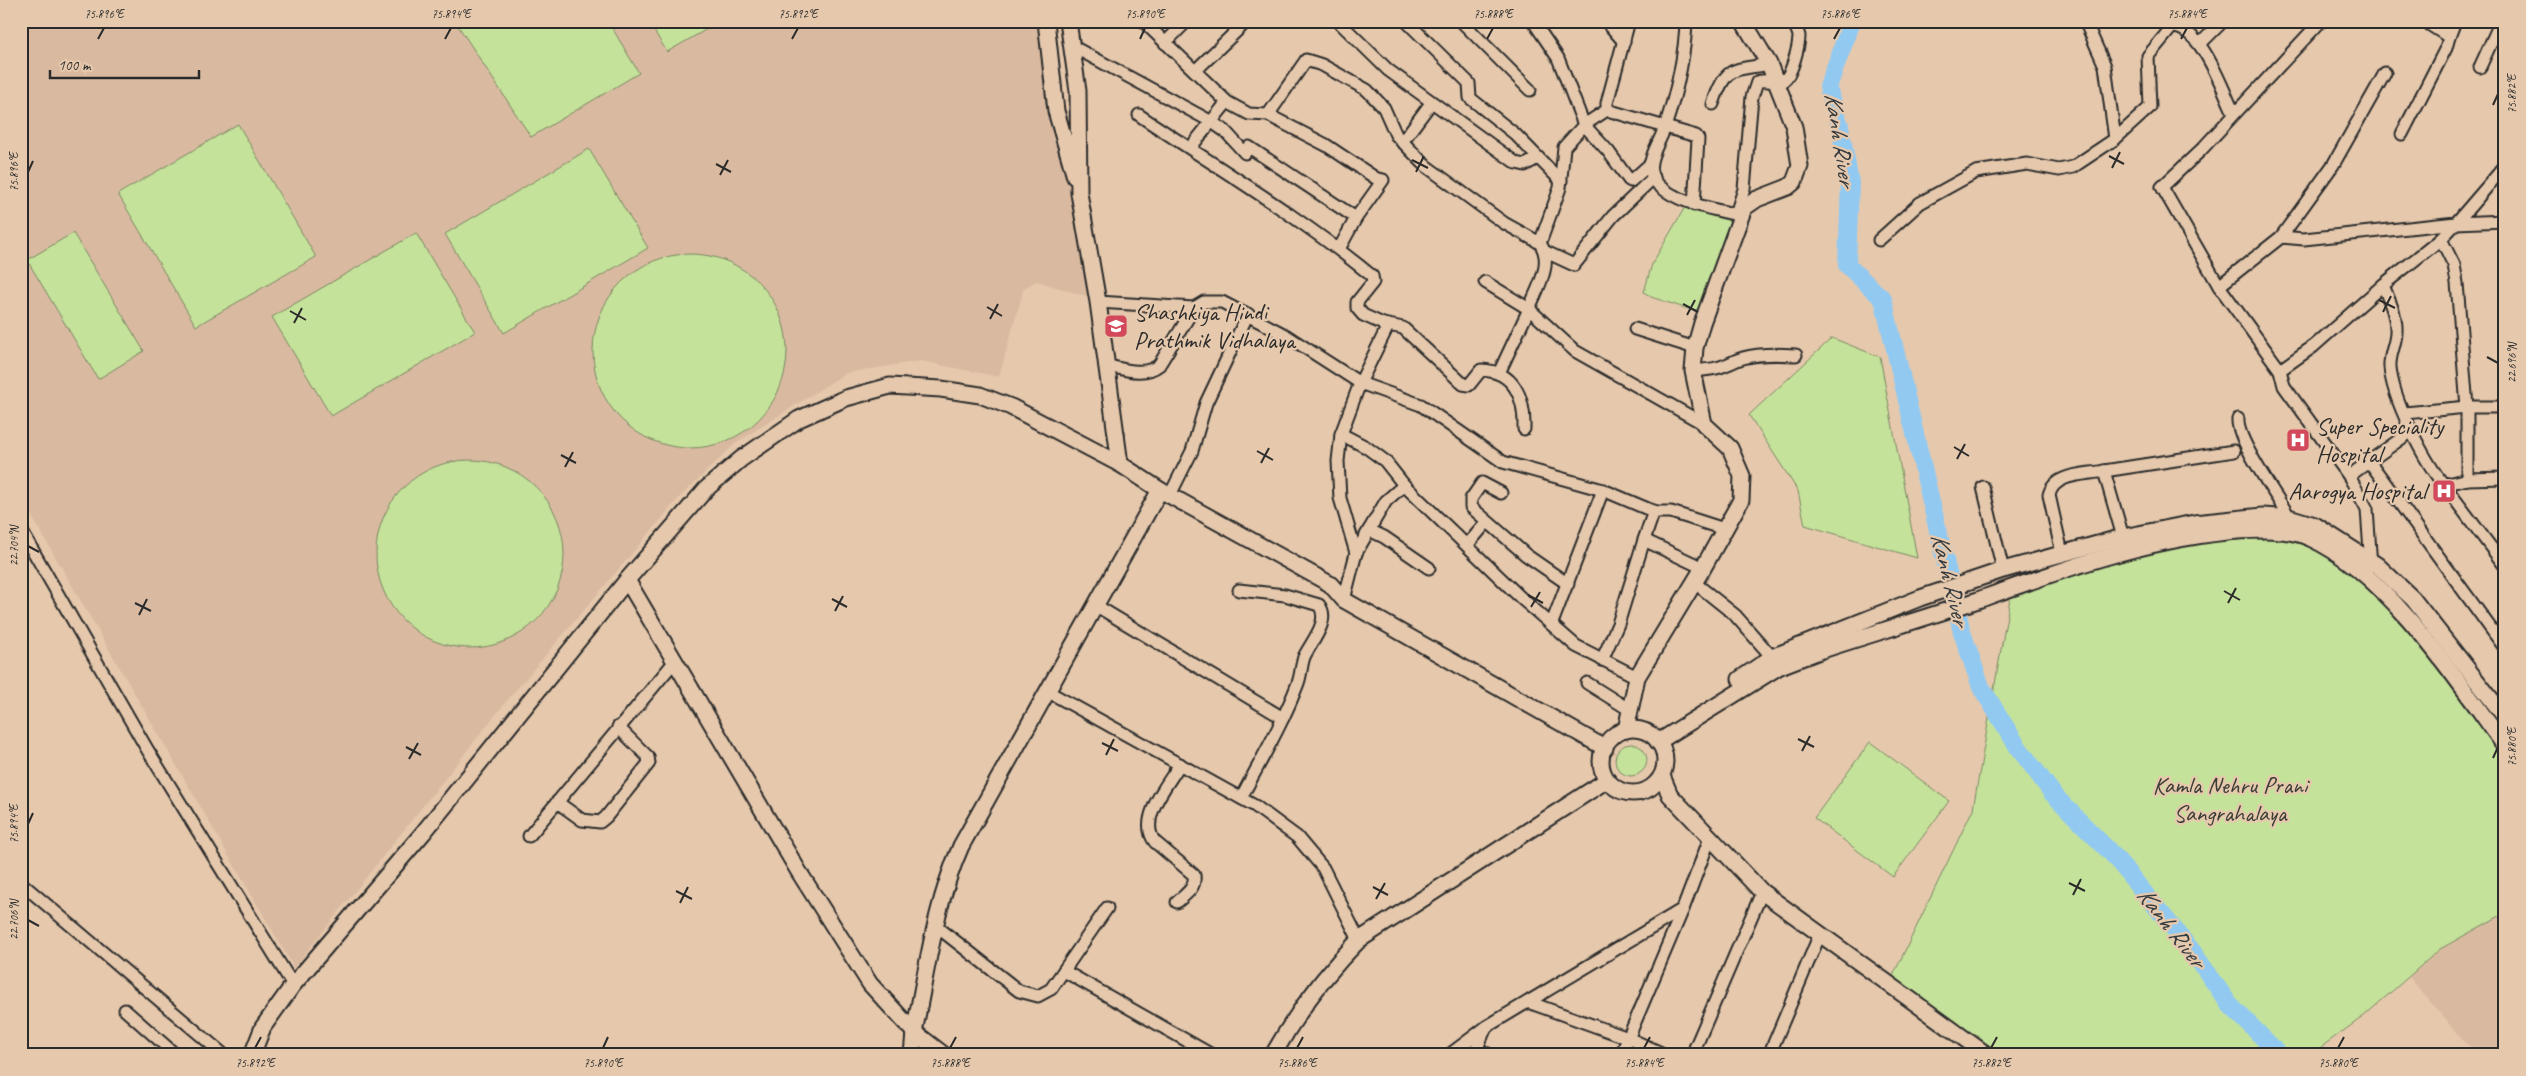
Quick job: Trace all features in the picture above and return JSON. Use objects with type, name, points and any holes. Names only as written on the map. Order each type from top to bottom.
[{"type":"street","points":[[1046,21],[1056,111],[1079,193],[1098,302],[1105,365],[1120,464]]},
{"type":"street","points":[[1068,21],[1078,91],[1079,193]]},
{"type":"street","points":[[1143,21],[1227,102],[1249,114],[1268,115],[1320,141],[1377,179],[1383,180],[1356,218],[1339,249]]},
{"type":"street","points":[[1165,43],[1187,21]]},
{"type":"street","points":[[1195,71],[1247,21]]},
{"type":"street","points":[[1338,21],[1388,70],[1516,163],[1525,165],[1538,158]]},
{"type":"street","points":[[1406,21],[1469,83],[1470,98],[1515,134],[1561,181]]},
{"type":"street","points":[[1461,21],[1530,90]]},
{"type":"street","points":[[1533,21],[1558,58],[1584,125],[1629,180],[1632,181],[1650,164],[1665,126],[1681,65],[1686,21]]},
{"type":"street","points":[[1606,21],[1624,42]]},
{"type":"street","points":[[1607,110],[1607,102],[1629,21]]},
{"type":"street","points":[[1738,215],[1757,199],[1788,187],[1794,182],[1800,166],[1794,127],[1769,64],[1743,21]]},
{"type":"street","points":[[1704,424],[1693,371],[1695,348],[1738,215],[1744,189],[1752,97],[1757,82],[1766,80],[1776,83],[1785,80],[1792,72],[1799,34],[1792,21]]},
{"type":"street","points":[[2085,21],[2106,66],[2115,139]]},
{"type":"street","points":[[2200,44],[2223,21]]},
{"type":"street","points":[[2321,21],[2201,150],[2162,188],[2219,286],[2280,370],[2284,386],[2349,476],[2367,508],[2373,580]]},
{"type":"street","points":[[2424,21],[2449,37]]},
{"type":"street","points":[[2402,134],[2446,48],[2454,21]]},
{"type":"street","points":[[2480,67],[2500,21]]},
{"type":"street","points":[[1880,240],[1920,203],[1976,172],[2027,164],[2058,170],[2073,167],[2115,139],[2150,107],[2148,56],[2172,26],[2179,27],[2200,44],[2234,113]]},
{"type":"street","points":[[1070,45],[1212,122],[1225,131],[1244,153],[1249,147],[1356,218]]},
{"type":"street","points":[[1268,115],[1306,60],[1311,60],[1366,90],[1384,108],[1396,136],[1426,166],[1504,223],[1574,265],[1613,216],[1654,177]]},
{"type":"street","points":[[1713,104],[1720,82],[1726,74],[1769,64]]},
{"type":"street","points":[[2219,286],[2281,238],[2333,165],[2385,73]]},
{"type":"street","points":[[1191,147],[1227,102]]},
{"type":"street","points":[[1402,142],[1431,103]]},
{"type":"street","points":[[1499,373],[1546,265],[1543,247],[1560,188],[1564,147],[1584,125],[1607,110],[1691,134],[1698,139],[1694,205]]},
{"type":"street","points":[[1139,115],[1191,147],[1339,249],[1374,279],[1357,302],[1356,308],[1362,315],[1383,324],[1403,328],[1463,384],[1469,385],[1481,370],[1499,373],[1516,388],[1519,394],[1525,410],[1524,429]]},
{"type":"street","points":[[1650,164],[1654,177],[1672,195],[1694,205],[1738,215]]},
{"type":"street","points":[[2280,370],[2314,346],[2383,284],[2441,239],[2505,166]]},
{"type":"street","points":[[2281,238],[2304,239],[2456,223],[2505,221]]},
{"type":"street","points":[[2441,239],[2454,265],[2467,407],[2467,479]]},
{"type":"street","points":[[1485,282],[1528,309],[1575,351],[1704,424],[1730,448],[1742,476],[1741,500],[1695,582],[1637,677],[1626,730]]},
{"type":"street","points":[[2383,284],[2394,315],[2396,333],[2389,366],[2405,413],[2430,467],[2505,566]]},
{"type":"street","points":[[1098,302],[1194,308]]},
{"type":"street","points":[[1105,365],[1135,371],[1152,370],[1160,365],[1194,308],[1204,302],[1222,302],[1287,336],[1360,383],[1421,405],[1503,462],[1603,490],[1654,511],[1671,512],[1724,529]]},
{"type":"street","points":[[912,1055],[914,1032],[936,926],[950,871],[961,846],[1095,605],[1192,451],[1206,403],[1248,314]]},
{"type":"street","points":[[1356,553],[1345,519],[1338,480],[1341,434],[1360,383],[1385,336],[1383,324]]},
{"type":"street","points":[[1634,329],[1695,348]]},
{"type":"street","points":[[1693,371],[1716,369],[1730,365],[1738,360],[1758,356],[1796,354]]},
{"type":"street","points":[[252,1055],[263,1026],[294,986],[423,834],[627,580],[706,489],[741,459],[800,419],[846,398],[890,386],[941,389],[980,395],[1011,407],[1120,464],[1165,493],[1330,584],[1344,600],[1605,748]]},
{"type":"street","points":[[2405,413],[2467,407],[2505,407]]},
{"type":"street","points":[[2238,419],[2237,426],[2248,449],[2290,518]]},
{"type":"street","points":[[2349,476],[2413,430]]},
{"type":"street","points":[[1341,434],[1366,447],[1385,461],[1404,485],[1468,544],[1521,598],[1576,646],[1637,677]]},
{"type":"street","points":[[2062,553],[2049,495],[2051,486],[2058,480],[2234,451]]},
{"type":"street","points":[[2369,461],[2505,648]]},
{"type":"street","points":[[2104,471],[2123,537]]},
{"type":"street","points":[[2444,485],[2467,479],[2505,478]]},
{"type":"street","points":[[1501,493],[1482,483],[1471,500],[1472,508],[1526,555],[1568,584]]},
{"type":"street","points":[[1344,600],[1356,553],[1386,501],[1404,485]]},
{"type":"street","points":[[1983,487],[2003,570]]},
{"type":"street","points":[[1552,624],[1603,490]]},
{"type":"street","points":[[1602,660],[1615,632],[1654,511]]},
{"type":"street","points":[[1656,739],[1772,658],[1920,598],[2003,570],[2123,537],[2229,518],[2263,516],[2290,518],[2315,526],[2328,532],[2371,560],[2413,599],[2505,717]]},
{"type":"street","points":[[1468,544],[1487,522]]},
{"type":"street","points":[[1656,739],[1780,666],[2126,551],[2187,536],[2260,529],[2308,537],[2373,580],[2411,622],[2505,746]]},
{"type":"street","points":[[21,530],[147,749],[294,986]]},
{"type":"street","points":[[1369,530],[1429,568]]},
{"type":"street","points":[[1644,540],[1703,568]]},
{"type":"street","points":[[627,580],[799,872],[870,984],[914,1032],[944,1055]]},
{"type":"street","points":[[1695,582],[1735,615],[1772,658]]},
{"type":"street","points":[[1239,590],[1286,595],[1319,605],[1322,610],[1322,622],[1305,656],[1299,681],[1284,718],[1241,798]]},
{"type":"street","points":[[1095,605],[1284,718]]},
{"type":"street","points":[[529,836],[675,661]]},
{"type":"street","points":[[1587,683],[1630,710]]},
{"type":"street","points":[[1047,691],[1255,806],[1297,838],[1323,868],[1359,940]]},
{"type":"street","points":[[557,802],[582,820],[593,823],[600,822],[612,810],[649,763],[648,757],[618,727]]},
{"type":"street","points":[[1662,776],[1646,791],[1632,793],[1618,789],[1607,780],[1602,766],[1605,748],[1614,735],[1626,730],[1640,730],[1656,739],[1664,755],[1662,776],[1670,796],[1762,892],[1986,1055]]},
{"type":"street","points":[[1177,902],[1191,889],[1195,882],[1194,875],[1155,842],[1150,835],[1149,827],[1157,801],[1180,764]]},
{"type":"street","points":[[1273,1055],[1311,994],[1338,961],[1359,940],[1607,780]]},
{"type":"street","points":[[1621,1055],[1683,909],[1710,838]]},
{"type":"street","points":[[21,883],[224,1055]]},
{"type":"street","points":[[1692,1055],[1762,892]]},
{"type":"street","points":[[936,926],[1020,991],[1031,995],[1045,994],[1052,989],[1107,908]]},
{"type":"street","points":[[1449,1055],[1486,1027],[1683,909]]},
{"type":"street","points":[[1769,1055],[1820,934]]},
{"type":"street","points":[[1064,971],[1212,1055]]},
{"type":"street","points":[[1528,1002],[1628,1038],[1666,1055]]},
{"type":"street","points":[[125,1010],[176,1055]]},
{"type":"street","points":[[1486,1027],[1475,1052],[1490,1055]]},
{"type":"shaded area","points":[[21,21],[1053,21],[1089,297],[1036,281],[1024,288],[999,377],[921,361],[846,373],[736,443],[680,497],[505,703],[294,968],[21,498]]},
{"type":"shaded area","points":[[2505,913],[2505,1055],[2484,1055],[2465,1043],[2409,977],[2440,949]]},
{"type":"green space","points":[[455,21],[608,21],[639,73],[531,137]]},
{"type":"green space","points":[[648,21],[721,21],[667,52]]},
{"type":"green space","points":[[238,124],[316,257],[196,326],[118,194]]},
{"type":"green space","points":[[589,149],[648,248],[504,333],[445,234]]},
{"type":"green space","points":[[1685,207],[1730,221],[1698,309],[1694,311],[1651,297],[1644,292],[1652,264]]},
{"type":"green space","points":[[73,233],[144,351],[98,379],[27,260]]},
{"type":"green space","points":[[416,233],[475,332],[331,416],[272,317]]},
{"type":"green space","points":[[680,254],[700,254],[736,265],[759,282],[771,297],[780,314],[787,341],[787,361],[780,388],[771,405],[759,420],[744,432],[727,441],[700,448],[680,448],[644,437],[628,426],[615,413],[604,397],[597,379],[593,361],[593,341],[604,305],[615,289],[628,276],[644,265],[662,258]]},
{"type":"green space","points":[[1832,338],[1880,357],[1917,558],[1805,525],[1798,491],[1749,415]]},
{"type":"green space","points":[[470,460],[497,464],[514,471],[536,488],[553,510],[560,527],[564,554],[560,581],[553,598],[536,620],[514,637],[497,644],[470,648],[443,644],[426,637],[404,620],[387,598],[380,581],[376,554],[380,527],[387,510],[404,488],[426,471],[443,464]]},
{"type":"green space","name":"Kamla Nehru Prani Sangrahalaya","points":[[2287,532],[2373,580],[2505,746],[2505,913],[2440,949],[2364,1016],[2310,1055],[1987,1055],[1889,984],[1973,809],[2012,587],[2126,551]]},
{"type":"green space","points":[[1870,742],[1949,801],[1893,877],[1814,818]]},
{"type":"green space","points":[[1631,744],[1637,745],[1642,749],[1646,754],[1646,766],[1642,771],[1637,775],[1631,776],[1625,775],[1620,771],[1616,766],[1615,760],[1616,754],[1620,749],[1625,745]]},
{"type":"waterway","name":"Kanh River","points":[[1852,21],[1828,87],[1840,126],[1850,183],[1847,265],[1883,299],[1962,632],[1981,687],[2018,747],[2053,794],[2114,856],[2193,952],[2229,1004],[2280,1055]]},
{"type":"place","name":"Shashkiya Hindi Prathmik Vidhalaya","points":[[1116,326]]},
{"type":"place","name":"Super Speciality Hospital","points":[[2298,440]]},
{"type":"place","name":"Aarogya Hospital","points":[[2444,491]]}]
